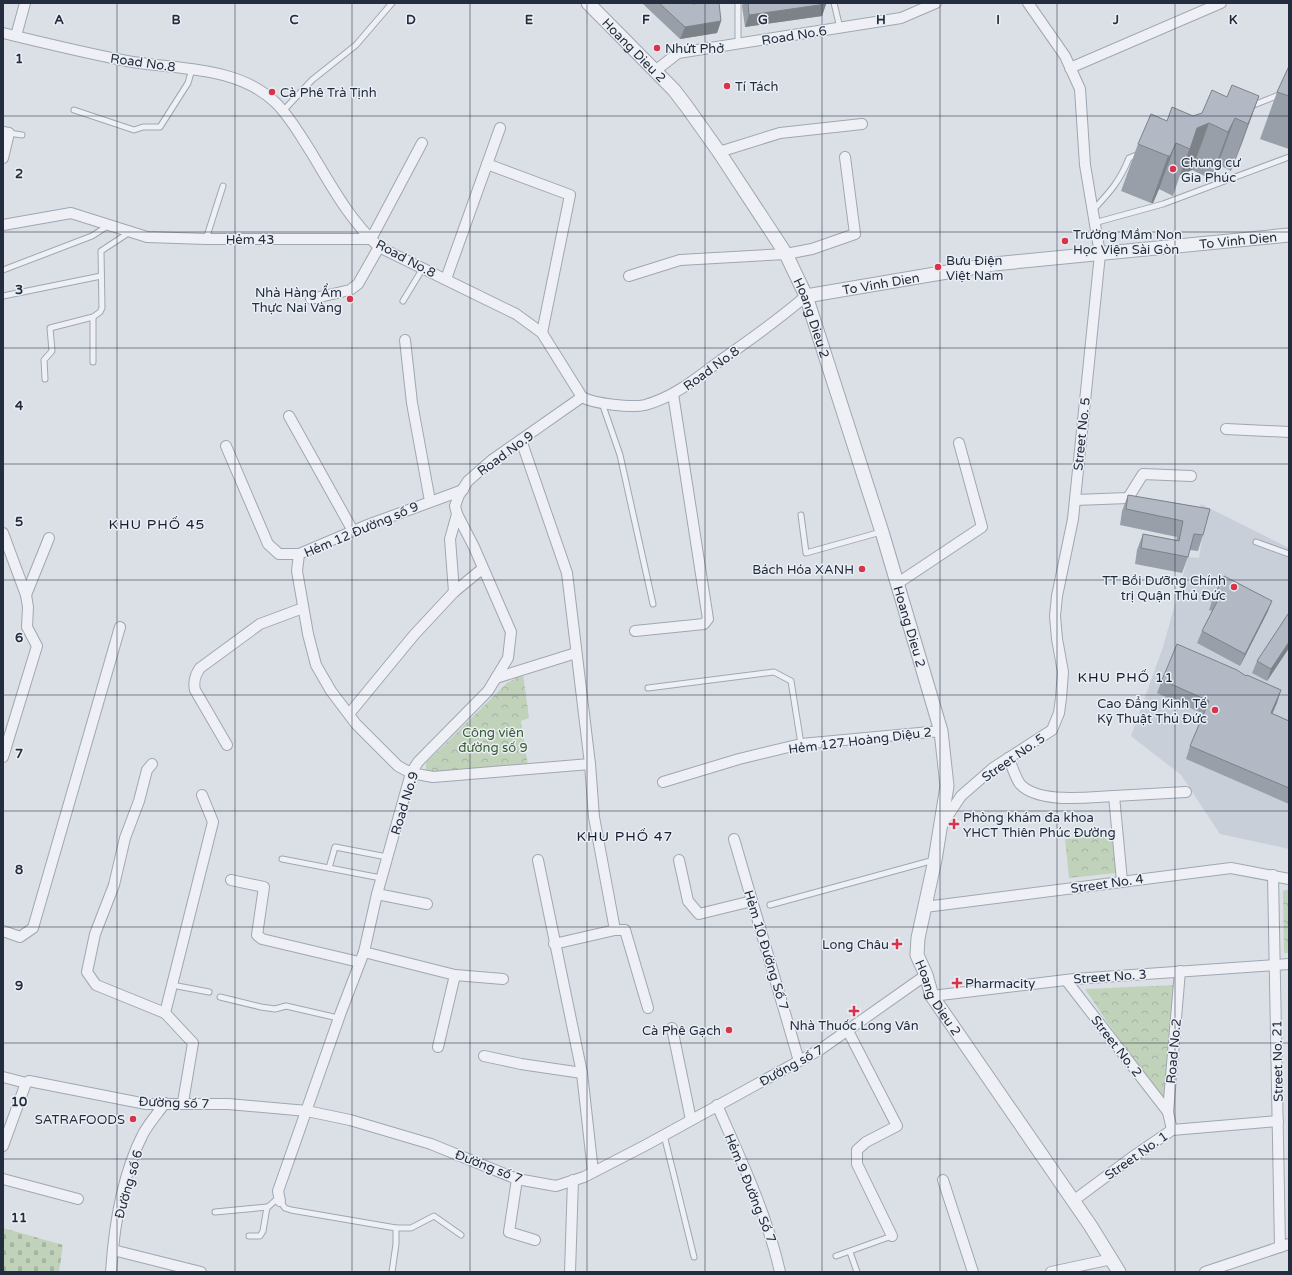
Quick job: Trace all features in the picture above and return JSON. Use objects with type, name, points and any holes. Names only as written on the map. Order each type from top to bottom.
[{"type":"street","points":[[16,36],[25,3]]},
{"type":"street","name":"Hoang Dieu 2","points":[[588,3],[655,71],[687,107],[719,152],[786,254],[806,296],[898,583],[941,731],[946,786],[935,860],[918,938],[917,955],[926,975],[932,996],[1073,1201],[1119,1272]]},
{"type":"street","name":"Road No.6","points":[[655,71],[678,53],[901,18],[936,3]]},
{"type":"street","name":"Street No. 5","points":[[941,826],[961,796],[993,768],[1052,730],[1059,713],[1063,672],[1056,624],[1057,596],[1072,519],[1100,254],[1085,165],[1080,90],[1065,56],[1028,3]]},
{"type":"street","points":[[1070,68],[1221,3]]},
{"type":"street","name":"Road No.8","points":[[3,33],[71,50],[129,61],[192,69],[220,75],[245,82],[263,92],[283,111],[299,133],[344,208],[370,239],[379,247],[516,314],[542,333],[582,398],[590,401],[643,405],[673,394],[772,324],[806,296]]},
{"type":"street","points":[[719,152],[780,132],[862,124]]},
{"type":"street","points":[[446,279],[500,128]]},
{"type":"street","points":[[3,158],[6,133]]},
{"type":"street","points":[[370,239],[422,143]]},
{"type":"street","points":[[629,276],[680,260],[786,254],[812,249],[855,234],[845,157]]},
{"type":"street","points":[[487,164],[570,195],[542,333]]},
{"type":"street","name":"Hẻm 43","points":[[3,225],[71,212],[147,237],[206,239],[370,239]]},
{"type":"street","name":"To Vinh Dien","points":[[806,296],[994,264],[1289,235]]},
{"type":"street","points":[[311,299],[350,290],[358,284],[379,247]]},
{"type":"street","points":[[405,340],[412,403],[430,501]]},
{"type":"street","points":[[635,631],[704,624],[708,619],[673,394]]},
{"type":"street","name":"Road No.9","points":[[279,1199],[278,1191],[338,1018],[364,952],[381,878],[388,858],[411,773],[418,762],[488,691],[508,658],[511,632],[457,514],[456,506],[462,490],[468,481],[492,460],[582,398]]},
{"type":"street","points":[[289,416],[353,531]]},
{"type":"street","points":[[1226,429],[1289,432]]},
{"type":"street","points":[[521,440],[568,574],[590,764],[594,817],[615,930]]},
{"type":"street","points":[[898,583],[982,527],[959,443]]},
{"type":"street","points":[[226,446],[268,544],[279,554],[299,554]]},
{"type":"street","points":[[1074,500],[1128,498],[1143,474],[1191,476]]},
{"type":"street","name":"Hẻm 12 Đường số 9","points":[[411,773],[398,766],[356,724],[331,691],[316,665],[297,571],[299,554],[353,531],[462,490]]},
{"type":"street","points":[[454,592],[450,539],[457,514]]},
{"type":"street","points":[[3,532],[26,594],[28,608],[27,627],[37,646],[4,750]]},
{"type":"street","points":[[26,594],[49,538]]},
{"type":"street","points":[[349,714],[414,636],[454,592],[482,569]]},
{"type":"street","points":[[227,745],[195,690],[195,675],[200,668],[260,624],[304,608]]},
{"type":"street","points":[[3,931],[20,937],[33,928],[120,627]]},
{"type":"street","points":[[496,678],[576,653]]},
{"type":"street","name":"Hẻm 127 Hoàng Diệu 2","points":[[663,782],[740,759],[801,744],[941,731]]},
{"type":"street","points":[[1008,758],[1020,783],[1037,795],[1064,797],[1114,796],[1186,792]]},
{"type":"street","points":[[152,764],[147,770],[139,801],[126,838],[114,885],[95,934],[87,972],[96,985],[165,1013],[193,1043],[182,1102]]},
{"type":"street","points":[[411,773],[433,777],[590,764]]},
{"type":"street","points":[[165,1013],[213,822],[202,795]]},
{"type":"street","points":[[1114,796],[1122,881]]},
{"type":"street","name":"Hẻm 10 Đường Số 7","points":[[734,839],[800,1061]]},
{"type":"street","points":[[538,860],[554,944],[582,1074],[593,1172]]},
{"type":"street","points":[[679,860],[688,901],[699,914],[752,901]]},
{"type":"street","name":"Street No. 4","points":[[925,907],[1231,868],[1289,879]]},
{"type":"street","name":"Street No. 21","points":[[1273,875],[1278,1121],[1285,1245]]},
{"type":"street","points":[[231,880],[264,887],[257,935],[262,939],[359,962]]},
{"type":"street","points":[[377,894],[427,904]]},
{"type":"street","points":[[554,944],[615,930],[625,930],[648,1008]]},
{"type":"street","points":[[364,952],[455,974],[503,979]]},
{"type":"street","name":"Street No. 3","points":[[932,996],[1066,980],[1289,964]]},
{"type":"street","name":"Road No.2","points":[[1172,1130],[1168,1112],[1180,971]]},
{"type":"street","points":[[438,1046],[455,974]]},
{"type":"street","name":"Đường số 7","points":[[3,1077],[26,1083],[29,1081],[146,1104],[182,1102],[228,1104],[307,1111],[350,1120],[431,1144],[517,1179],[556,1186],[593,1172],[800,1061],[848,1031],[926,975]]},
{"type":"street","name":"Street No. 2","points":[[1066,980],[1168,1112]]},
{"type":"street","points":[[672,1028],[691,1120]]},
{"type":"street","points":[[848,1031],[897,1126],[866,1142],[857,1150],[857,1164],[892,1236]]},
{"type":"street","points":[[484,1056],[582,1074]]},
{"type":"street","points":[[3,1146],[26,1083]]},
{"type":"street","name":"Đường số 6","points":[[111,1272],[112,1250],[121,1199],[131,1164],[144,1133],[165,1104]]},
{"type":"street","name":"Hẻm 9 Đường Số 7","points":[[717,1105],[756,1195],[775,1249],[780,1272]]},
{"type":"street","name":"Street No. 1","points":[[1073,1201],[1172,1130],[1278,1121]]},
{"type":"street","points":[[3,1179],[78,1199]]},
{"type":"street","points":[[517,1179],[509,1232],[535,1240]]},
{"type":"street","points":[[570,1272],[573,1180]]},
{"type":"street","points":[[942,1180],[973,1272]]},
{"type":"street","points":[[1205,1272],[1285,1245]]},
{"type":"street","points":[[112,1250],[201,1272]]},
{"type":"street","points":[[1051,1272],[1112,1259]]},
{"type":"lane","points":[[283,111],[312,80],[356,45],[392,3]]},
{"type":"lane","points":[[738,3],[738,44]]},
{"type":"lane","points":[[834,3],[840,28]]},
{"type":"lane","points":[[74,110],[134,130],[143,127],[160,127],[188,83],[192,69]]},
{"type":"lane","points":[[1245,109],[1289,91]]},
{"type":"lane","points":[[6,133],[22,135]]},
{"type":"lane","points":[[1093,210],[1112,191],[1121,177],[1129,158],[1144,152]]},
{"type":"lane","points":[[1094,223],[1163,204],[1289,157]]},
{"type":"lane","points":[[206,239],[223,186]]},
{"type":"lane","points":[[3,270],[92,236],[108,225]]},
{"type":"lane","points":[[45,379],[44,360],[52,351],[50,328],[93,317],[100,312],[102,308],[102,250],[130,232]]},
{"type":"lane","points":[[402,301],[423,268]]},
{"type":"lane","points":[[3,296],[101,276]]},
{"type":"lane","points":[[93,317],[93,362]]},
{"type":"lane","points":[[602,403],[620,455],[652,604]]},
{"type":"lane","points":[[801,515],[806,553],[882,532]]},
{"type":"lane","points":[[1256,542],[1289,554]]},
{"type":"lane","points":[[648,688],[774,672],[791,681],[801,744]]},
{"type":"lane","points":[[329,868],[335,847],[388,858]]},
{"type":"lane","points":[[282,859],[381,878]]},
{"type":"lane","points":[[770,905],[935,860]]},
{"type":"lane","points":[[172,985],[209,992]]},
{"type":"lane","points":[[220,997],[275,1009],[286,1006],[338,1018]]},
{"type":"lane","points":[[664,1135],[694,1257]]},
{"type":"lane","points":[[215,1212],[267,1207],[279,1199],[285,1208],[291,1210],[396,1228],[411,1228],[434,1216],[461,1235]]},
{"type":"lane","points":[[248,1236],[260,1236],[263,1231],[267,1207]]},
{"type":"lane","points":[[392,1272],[396,1244],[396,1228]]},
{"type":"lane","points":[[836,1256],[892,1236]]},
{"type":"lane","points":[[850,1252],[857,1272]]},
{"type":"shaded area","points":[[1201,504],[1289,548],[1289,849],[1220,834],[1181,775],[1131,736],[1163,647],[1188,557],[1199,558],[1204,526],[1196,523]]},
{"type":"green space","name":"Công viên đường số 9","points":[[523,674],[529,718],[521,721],[528,766],[434,775],[426,770],[426,763],[507,683]]},
{"type":"green space","points":[[1114,835],[1116,873],[1069,878],[1065,839]]},
{"type":"green space","points":[[1289,889],[1289,953],[1284,953],[1283,891]]},
{"type":"green space","points":[[1175,985],[1168,1112],[1085,989]]},
{"type":"green space","points":[[3,1228],[63,1245],[59,1272],[3,1272]]},
{"type":"building","points":[[659,3],[719,3],[721,21],[685,27]]},
{"type":"building","points":[[748,3],[826,3],[826,4],[749,15]]},
{"type":"building","points":[[1289,66],[1289,96],[1277,92]]},
{"type":"building","points":[[1232,85],[1259,96],[1248,124],[1235,118],[1228,132],[1209,123],[1197,128],[1190,149],[1176,143],[1170,156],[1138,144],[1151,114],[1167,121],[1172,107],[1193,116],[1202,113],[1212,90],[1227,97]]},
{"type":"building","points":[[1128,495],[1210,509],[1203,535],[1194,534],[1188,557],[1141,548],[1143,534],[1179,541],[1183,521],[1126,509]]},
{"type":"building","points":[[1224,576],[1272,601],[1245,654],[1202,631],[1218,600],[1213,598]]},
{"type":"building","points":[[1288,614],[1289,642],[1271,669],[1257,661]]},
{"type":"building","points":[[1177,644],[1237,670],[1246,676],[1247,675],[1281,690],[1271,713],[1289,721],[1289,788],[1190,746],[1209,701],[1162,680]]},
{"type":"place","name":"Nhứt Phở","points":[[657,48]]},
{"type":"place","name":"Tí Tách","points":[[727,86]]},
{"type":"place","name":"Cà Phê Trà Tịnh","points":[[272,92]]},
{"type":"place","name":"Chung cư Gia Phúc","points":[[1173,169]]},
{"type":"place","name":"Trường Mầm Non Học Viện Sài Gòn","points":[[1065,241]]},
{"type":"place","name":"Bưu Điện Việt Nam","points":[[938,267]]},
{"type":"place","name":"Nhà Hàng Ẩm Thực Nai Vàng","points":[[350,299]]},
{"type":"place","name":"Bách Hóa XANH","points":[[862,569]]},
{"type":"place","name":"TT Bồi Dưỡng Chính trị Quận Thủ Đức","points":[[1234,587]]},
{"type":"place","name":"Cao Đẳng Kinh Tế Kỹ Thuật Thủ Đức","points":[[1215,710]]},
{"type":"place","name":"Phòng khám đa khoa YHCT Thiên Phúc Đường","points":[[954,824]]},
{"type":"place","name":"Long Châu","points":[[897,944]]},
{"type":"place","name":"Pharmacity","points":[[957,983]]},
{"type":"place","name":"Nhà Thuốc Long Vân","points":[[854,1011]]},
{"type":"place","name":"Cà Phê Gạch","points":[[729,1030]]},
{"type":"place","name":"SATRAFOODS","points":[[133,1119]]},
{"type":"district","name":"KHU PHỐ 45","points":[[157,524]]},
{"type":"district","name":"KHU PHỐ 11","points":[[1126,677]]},
{"type":"district","name":"KHU PHỐ 47","points":[[625,836]]}]
